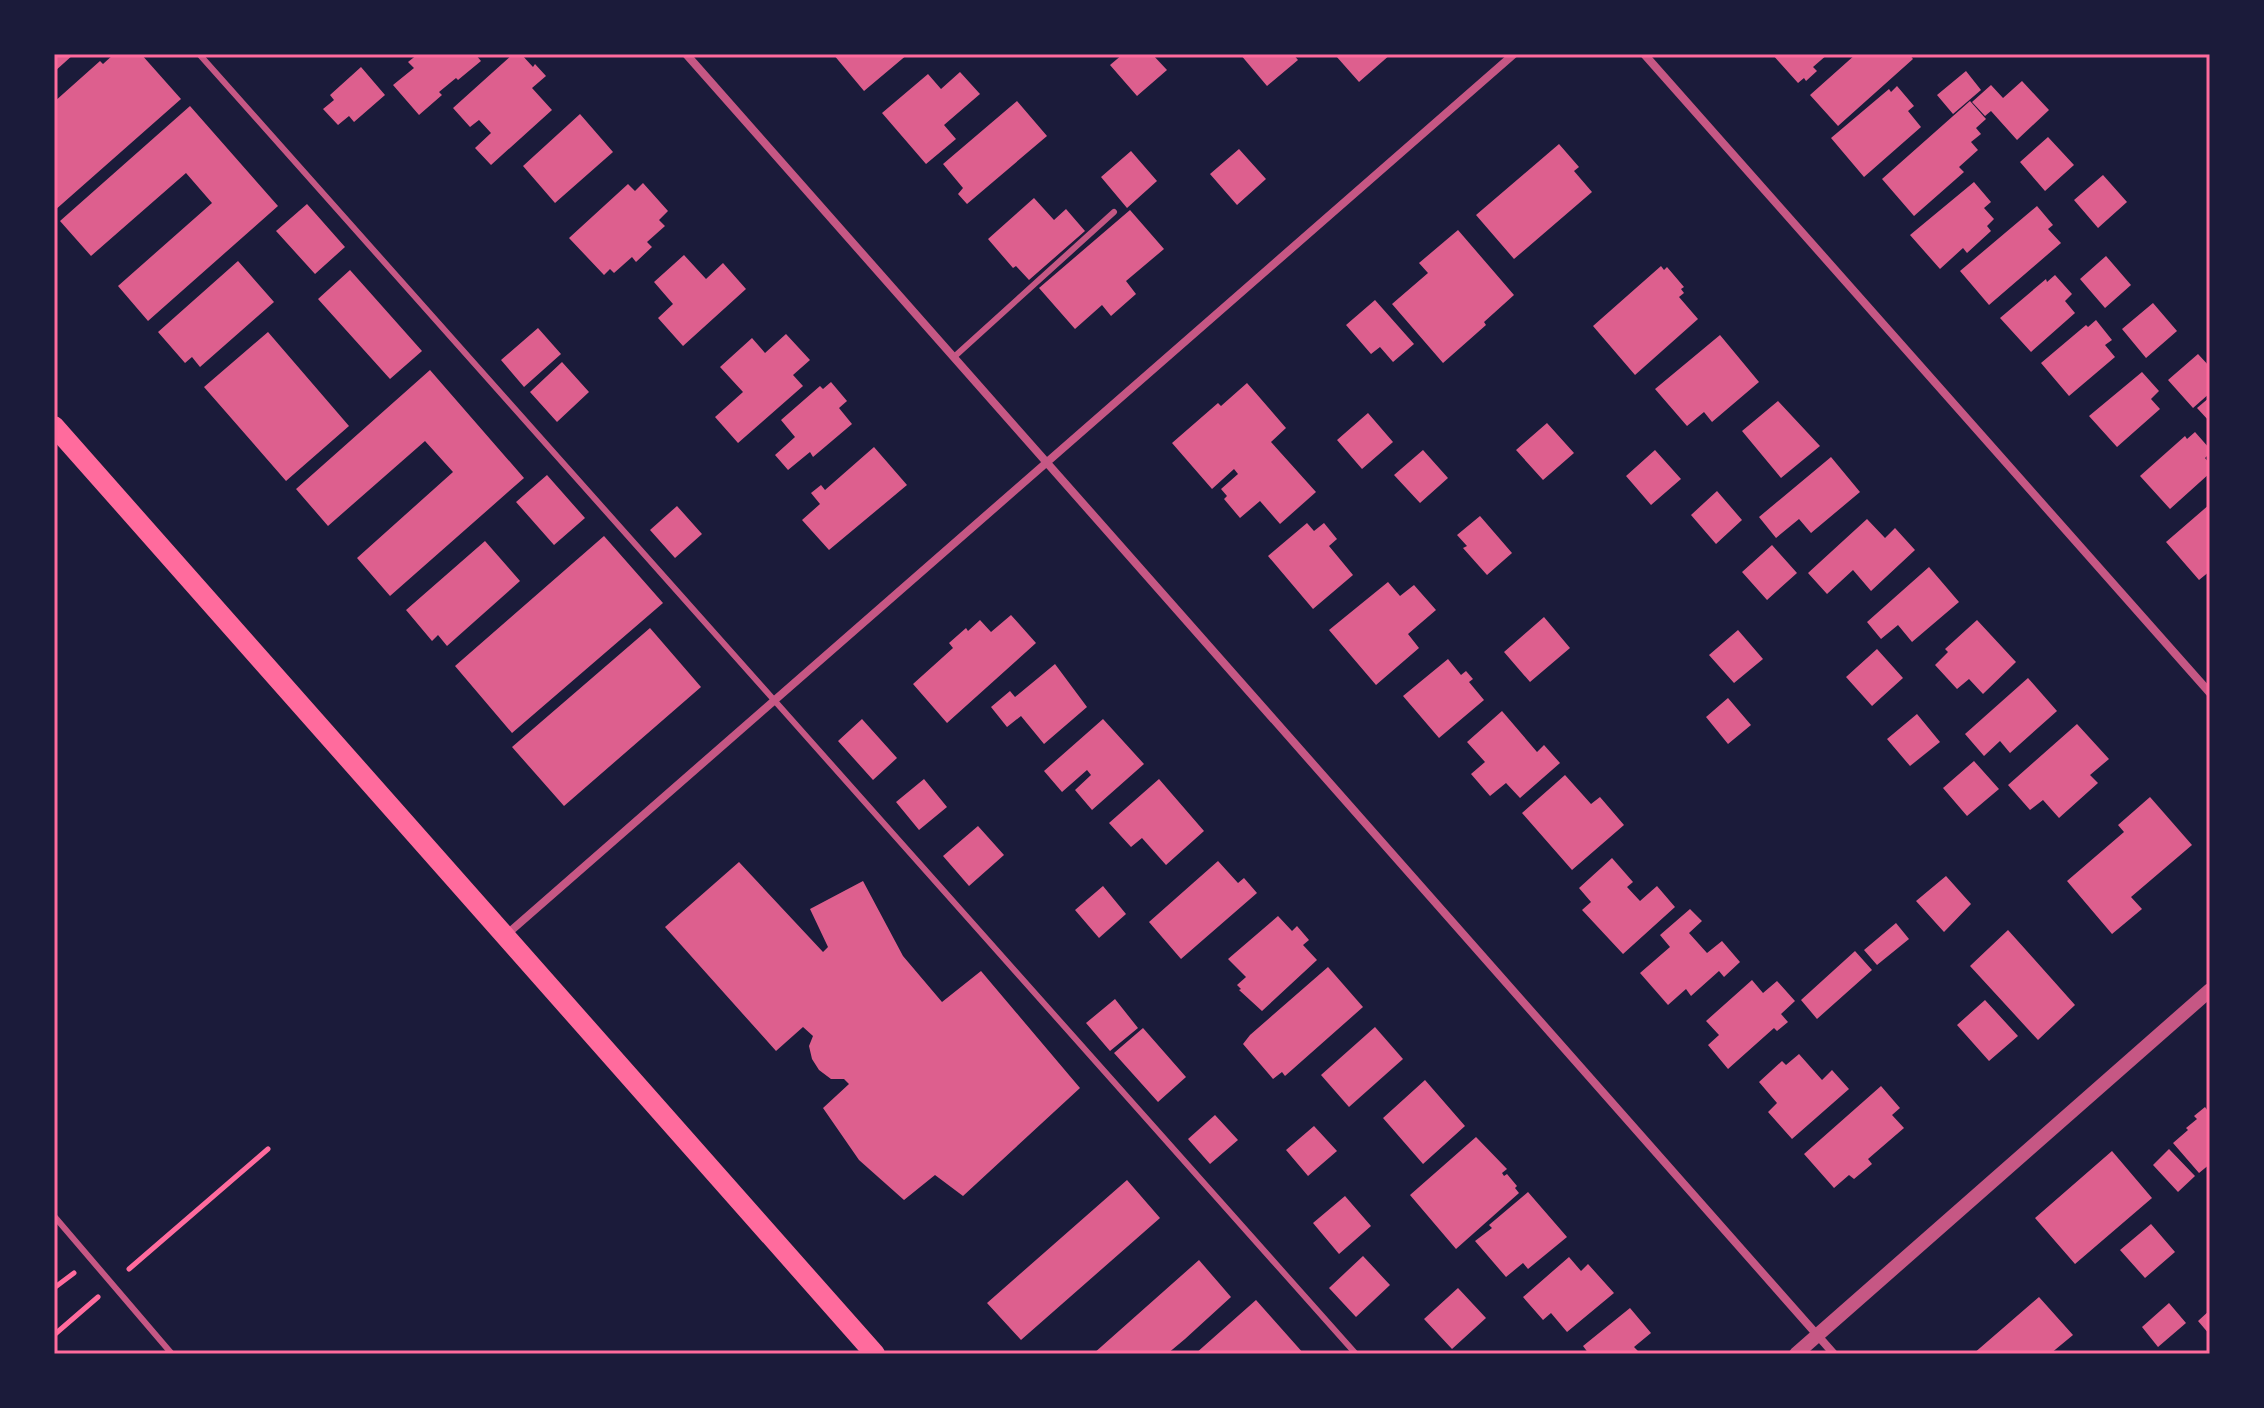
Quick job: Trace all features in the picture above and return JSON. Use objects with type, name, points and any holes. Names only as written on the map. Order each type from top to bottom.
[{"type":"main road","points":[[54,426],[875,1354]]},
{"type":"street","points":[[686,54],[1834,1354]]},
{"type":"street","points":[[505,936],[1514,54]]},
{"type":"street","points":[[1644,54],[2210,693]]},
{"type":"street","points":[[1796,1354],[2210,990]]},
{"type":"lane","points":[[199,54],[1356,1354]]},
{"type":"lane","points":[[954,357],[1114,212]]},
{"type":"lane","points":[[54,1216],[172,1354]]},
{"type":"path","points":[[54,1335],[268,1149]]},
{"type":"building","points":[[54,54],[74,54],[54,72]]},
{"type":"building","points":[[114,54],[141,54],[181,99],[54,211],[54,102],[100,61],[103,64]]},
{"type":"building","points":[[418,54],[475,54],[481,61],[439,92],[442,95],[419,115],[393,85],[414,68],[408,62]]},
{"type":"building","points":[[513,54],[521,54],[546,76],[532,88],[552,110],[491,165],[475,148],[491,133],[479,120],[470,127],[453,108]]},
{"type":"building","points":[[833,54],[908,54],[864,91]]},
{"type":"building","points":[[1123,54],[1152,54],[1167,70],[1137,96],[1110,65]]},
{"type":"building","points":[[1240,54],[1293,54],[1298,60],[1267,86]]},
{"type":"building","points":[[1391,54],[1359,82],[1336,56]]},
{"type":"building","points":[[1772,54],[1828,54],[1813,67],[1817,71],[1806,81],[1804,78],[1798,83]]},
{"type":"building","points":[[1856,54],[1909,54],[1913,59],[1838,126],[1810,95]]},
{"type":"building","points":[[361,67],[385,95],[354,122],[349,116],[338,125],[323,109],[334,100],[330,95]]},
{"type":"building","points":[[1966,71],[1981,90],[1953,114],[1937,95]]},
{"type":"building","points":[[960,72],[980,94],[944,125],[956,139],[926,164],[882,113],[928,74],[941,89]]},
{"type":"building","points":[[2022,81],[2049,110],[2017,140],[1991,111],[1985,116],[1972,102],[1991,85],[2003,98]]},
{"type":"building","points":[[1897,86],[1914,106],[1908,111],[1921,127],[1864,177],[1831,138],[1889,89],[1891,92]]},
{"type":"building","points":[[1017,101],[1047,136],[967,204],[958,194],[963,188],[943,164]]},
{"type":"building","points":[[1970,101],[1986,119],[1976,128],[1981,134],[1971,142],[1978,150],[1959,167],[1964,172],[1914,216],[1882,179]]},
{"type":"building","points":[[190,106],[278,206],[148,321],[118,286],[212,203],[186,173],[91,256],[60,221]]},
{"type":"building","points":[[580,114],[613,152],[555,203],[523,166]]},
{"type":"building","points":[[2048,137],[2074,165],[2045,191],[2020,162]]},
{"type":"building","points":[[1559,144],[1579,167],[1574,171],[1592,192],[1514,259],[1476,215]]},
{"type":"building","points":[[1239,149],[1266,179],[1237,205],[1210,174]]},
{"type":"building","points":[[1131,151],[1157,181],[1127,208],[1101,177]]},
{"type":"building","points":[[2103,175],[2127,202],[2098,228],[2074,200]]},
{"type":"building","points":[[1974,182],[1991,202],[1984,208],[1994,219],[1987,226],[1991,231],[1967,253],[1963,248],[1940,269],[1910,235]]},
{"type":"building","points":[[643,183],[668,211],[659,220],[665,226],[647,242],[652,247],[636,262],[632,257],[614,273],[610,269],[604,275],[569,238],[628,184],[635,191]]},
{"type":"building","points":[[1034,198],[1054,220],[1066,209],[1085,231],[1029,280],[1016,266],[1013,268],[988,239]]},
{"type":"building","points":[[307,204],[345,247],[315,274],[276,231]]},
{"type":"building","points":[[2037,206],[2053,225],[2048,229],[2061,243],[1989,305],[1960,271]]},
{"type":"building","points":[[1130,210],[1164,249],[1126,281],[1136,294],[1111,316],[1102,305],[1075,329],[1039,288]]},
{"type":"building","points":[[1458,230],[1514,295],[1443,363],[1392,304],[1428,273],[1419,263]]},
{"type":"building","points":[[684,255],[706,279],[723,263],[746,289],[683,346],[658,318],[673,304],[654,282]]},
{"type":"building","points":[[2106,256],[2131,285],[2105,308],[2080,279]]},
{"type":"building","points":[[238,261],[274,302],[200,367],[192,357],[185,363],[158,332]]},
{"type":"building","points":[[1661,266],[1664,270],[1667,267],[1684,287],[1681,289],[1684,293],[1679,297],[1698,319],[1635,375],[1593,326]]},
{"type":"building","points":[[350,270],[422,351],[390,379],[318,299]]},
{"type":"building","points":[[2055,275],[2072,294],[2065,301],[2075,313],[2031,352],[2000,318]]},
{"type":"building","points":[[1375,300],[1414,344],[1393,362],[1380,347],[1371,354],[1346,325]]},
{"type":"building","points":[[2153,303],[2177,331],[2146,358],[2122,329]]},
{"type":"building","points":[[2096,320],[2112,340],[2105,345],[2115,357],[2069,396],[2041,363]]},
{"type":"building","points":[[538,328],[561,354],[524,387],[501,360]]},
{"type":"building","points":[[268,332],[349,426],[286,481],[204,387]]},
{"type":"building","points":[[786,334],[810,360],[793,375],[803,386],[738,443],[715,417],[743,392],[720,367],[752,338],[765,353]]},
{"type":"building","points":[[1720,335],[1759,382],[1712,422],[1704,412],[1687,426],[1655,389]]},
{"type":"building","points":[[2198,354],[2210,367],[2210,393],[2193,408],[2168,380]]},
{"type":"building","points":[[562,362],[589,392],[557,422],[530,392]]},
{"type":"building","points":[[430,370],[524,478],[390,596],[357,558],[453,472],[425,441],[328,526],[296,489]]},
{"type":"building","points":[[2142,372],[2159,391],[2151,399],[2160,409],[2117,447],[2089,416]]},
{"type":"building","points":[[831,382],[847,401],[839,408],[852,424],[813,457],[810,452],[788,470],[775,455],[795,437],[781,420],[820,386],[823,389]]},
{"type":"building","points":[[1247,383],[1286,428],[1271,442],[1316,492],[1280,524],[1260,501],[1240,518],[1224,499],[1227,496],[1221,489],[1238,474],[1234,469],[1212,489],[1172,443],[1218,403],[1221,406]]},
{"type":"building","points":[[2210,397],[2210,422],[2197,408]]},
{"type":"building","points":[[1778,401],[1820,446],[1781,478],[1742,431]]},
{"type":"building","points":[[1368,413],[1393,442],[1362,469],[1337,440]]},
{"type":"building","points":[[1547,423],[1574,453],[1543,480],[1516,450]]},
{"type":"building","points":[[2195,432],[2210,449],[2205,458],[2210,464],[2210,473],[2170,509],[2140,476],[2185,436],[2187,439]]},
{"type":"building","points":[[874,447],[907,485],[829,550],[802,520],[820,504],[811,493],[821,485],[825,490]]},
{"type":"building","points":[[1423,450],[1448,478],[1420,503],[1394,475]]},
{"type":"building","points":[[1655,450],[1681,479],[1651,505],[1626,476]]},
{"type":"building","points":[[1831,457],[1860,492],[1811,533],[1799,519],[1776,538],[1759,517]]},
{"type":"building","points":[[547,475],[585,518],[554,545],[516,502]]},
{"type":"building","points":[[1717,491],[1742,520],[1716,544],[1691,515]]},
{"type":"building","points":[[2210,504],[2210,571],[2199,580],[2166,542]]},
{"type":"building","points":[[677,506],[702,534],[675,558],[650,530]]},
{"type":"building","points":[[1480,516],[1512,553],[1487,575],[1463,548],[1467,546],[1457,535]]},
{"type":"building","points":[[1867,519],[1885,538],[1895,528],[1915,550],[1871,591],[1853,570],[1827,594],[1808,573]]},
{"type":"building","points":[[1307,523],[1314,531],[1324,523],[1337,539],[1329,546],[1353,575],[1313,609],[1268,556]]},
{"type":"building","points":[[604,536],[663,603],[512,733],[455,666]]},
{"type":"building","points":[[485,541],[520,581],[447,646],[438,635],[432,641],[406,610]]},
{"type":"building","points":[[1772,545],[1797,573],[1767,600],[1742,572]]},
{"type":"building","points":[[1929,567],[1959,602],[1912,642],[1898,625],[1881,639],[1867,622]]},
{"type":"building","points":[[1388,582],[1400,596],[1414,585],[1436,610],[1408,634],[1419,648],[1376,685],[1329,630]]},
{"type":"building","points":[[1011,615],[1036,643],[947,723],[913,684],[953,648],[949,643],[966,628],[968,631],[980,620],[991,632]]},
{"type":"building","points":[[1544,617],[1570,648],[1530,682],[1504,652]]},
{"type":"building","points":[[1977,620],[2016,662],[1983,694],[1969,679],[1957,689],[1935,665],[1948,652],[1945,649]]},
{"type":"building","points":[[650,628],[701,687],[564,806],[512,747]]},
{"type":"building","points":[[1738,630],[1763,659],[1734,683],[1709,655]]},
{"type":"building","points":[[1877,649],[1903,678],[1872,706],[1846,677]]},
{"type":"building","points":[[1448,659],[1461,675],[1466,671],[1473,679],[1469,682],[1484,700],[1439,738],[1403,696]]},
{"type":"building","points":[[1055,664],[1087,707],[1044,744],[1021,716],[1007,727],[991,707],[1010,691],[1015,697]]},
{"type":"building","points":[[2028,678],[2057,711],[2010,753],[2000,741],[1984,756],[1965,734]]},
{"type":"building","points":[[1728,698],[1751,725],[1728,744],[1706,717]]},
{"type":"building","points":[[1502,711],[1537,752],[1544,745],[1560,763],[1520,798],[1506,783],[1490,796],[1471,774],[1485,762],[1467,742]]},
{"type":"building","points":[[1917,714],[1940,742],[1910,766],[1887,739]]},
{"type":"building","points":[[862,719],[897,758],[873,780],[838,741]]},
{"type":"building","points":[[1103,719],[1144,764],[1092,810],[1075,790],[1091,775],[1087,770],[1062,792],[1044,771]]},
{"type":"building","points":[[2077,724],[2109,759],[2090,775],[2098,783],[2059,818],[2043,800],[2030,810],[2008,785]]},
{"type":"building","points":[[1974,761],[1999,789],[1967,816],[1943,788]]},
{"type":"building","points":[[1565,775],[1591,804],[1600,797],[1624,825],[1572,870],[1522,813]]},
{"type":"building","points":[[924,779],[947,807],[919,830],[896,802]]},
{"type":"building","points":[[1159,779],[1204,831],[1166,865],[1142,838],[1131,847],[1109,823]]},
{"type":"building","points":[[2150,797],[2192,845],[2131,897],[2142,909],[2112,934],[2067,881],[2124,832],[2118,825]]},
{"type":"building","points":[[978,826],[1004,855],[969,886],[943,856]]},
{"type":"building","points":[[1612,858],[1633,882],[1627,887],[1640,901],[1657,886],[1675,907],[1623,954],[1582,910],[1591,902],[1579,888]]},
{"type":"building","points":[[1218,861],[1238,883],[1244,878],[1257,893],[1181,959],[1149,922]]},
{"type":"building","points":[[739,862],[823,952],[828,947],[810,909],[863,881],[903,956],[942,1002],[981,971],[1080,1088],[963,1196],[935,1175],[904,1200],[859,1160],[823,1108],[849,1084],[844,1079],[831,1079],[819,1070],[809,1046],[813,1036],[803,1027],[776,1051],[665,927]]},
{"type":"building","points":[[1946,876],[1971,904],[1944,932],[1916,901]]},
{"type":"building","points":[[1103,886],[1126,914],[1099,938],[1075,910]]},
{"type":"building","points":[[1690,909],[1702,921],[1689,933],[1707,953],[1722,941],[1740,962],[1724,977],[1719,971],[1691,996],[1686,989],[1668,1005],[1640,973],[1670,947],[1660,935]]},
{"type":"building","points":[[1278,916],[1292,931],[1297,926],[1309,940],[1303,945],[1317,960],[1262,1011],[1239,990],[1237,985],[1246,977],[1228,959]]},
{"type":"building","points":[[1896,923],[1909,939],[1877,965],[1864,950]]},
{"type":"building","points":[[2008,930],[2075,1005],[2038,1040],[1970,966]]},
{"type":"building","points":[[1855,951],[1872,970],[1817,1019],[1801,1000]]},
{"type":"building","points":[[1328,967],[1363,1007],[1285,1076],[1282,1072],[1273,1079],[1243,1044]]},
{"type":"building","points":[[1752,980],[1763,993],[1777,981],[1795,1001],[1781,1014],[1788,1022],[1777,1031],[1774,1028],[1728,1069],[1708,1045],[1719,1035],[1706,1021]]},
{"type":"building","points":[[1115,999],[1138,1028],[1110,1051],[1086,1023]]},
{"type":"building","points":[[1985,1000],[2018,1036],[1989,1061],[1957,1025]]},
{"type":"building","points":[[1375,1027],[1403,1059],[1349,1107],[1321,1075]]},
{"type":"building","points":[[1143,1028],[1186,1077],[1158,1102],[1114,1053]]},
{"type":"building","points":[[1799,1054],[1822,1080],[1832,1070],[1849,1089],[1792,1139],[1768,1112],[1777,1103],[1759,1082],[1782,1061],[1786,1065]]},
{"type":"building","points":[[1425,1080],[1465,1126],[1423,1164],[1383,1118]]},
{"type":"building","points":[[1881,1086],[1900,1108],[1892,1115],[1904,1128],[1868,1159],[1872,1164],[1854,1179],[1849,1175],[1834,1188],[1804,1154]]},
{"type":"building","points":[[2205,1107],[2210,1110],[2210,1164],[2199,1173],[2173,1143],[2188,1130],[2186,1128],[2197,1119],[2194,1116]]},
{"type":"building","points":[[1215,1115],[1238,1140],[1210,1164],[1188,1139]]},
{"type":"building","points":[[1314,1126],[1337,1151],[1308,1176],[1286,1150]]},
{"type":"building","points":[[1476,1137],[1507,1169],[1502,1173],[1504,1176],[1507,1174],[1519,1193],[1456,1249],[1410,1195]]},
{"type":"building","points":[[2169,1149],[2195,1176],[2178,1192],[2153,1165]]},
{"type":"building","points":[[2112,1151],[2152,1198],[2075,1264],[2035,1218]]},
{"type":"building","points":[[1127,1180],[1160,1218],[1021,1340],[987,1303]]},
{"type":"building","points":[[1528,1192],[1567,1237],[1528,1269],[1523,1263],[1506,1277],[1475,1241]]},
{"type":"building","points":[[1345,1196],[1371,1226],[1339,1254],[1313,1223]]},
{"type":"building","points":[[2151,1224],[2175,1252],[2145,1278],[2120,1250]]},
{"type":"building","points":[[1363,1256],[1390,1285],[1356,1317],[1329,1288]]},
{"type":"building","points":[[1569,1257],[1581,1271],[1588,1264],[1614,1293],[1567,1332],[1551,1313],[1543,1320],[1523,1297]]},
{"type":"building","points":[[1199,1260],[1231,1297],[1185,1339],[1167,1354],[1093,1354]]},
{"type":"building","points":[[1458,1288],[1486,1318],[1452,1349],[1424,1319]]},
{"type":"building","points":[[2039,1297],[2073,1335],[2050,1354],[1973,1354]]},
{"type":"building","points":[[1256,1300],[1304,1354],[1195,1354]]},
{"type":"building","points":[[2169,1303],[2186,1323],[2158,1347],[2142,1327]]},
{"type":"building","points":[[1630,1308],[1651,1333],[1634,1347],[1641,1354],[1589,1354],[1583,1346]]},
{"type":"building","points":[[2210,1310],[2210,1335],[2198,1321]]}]
